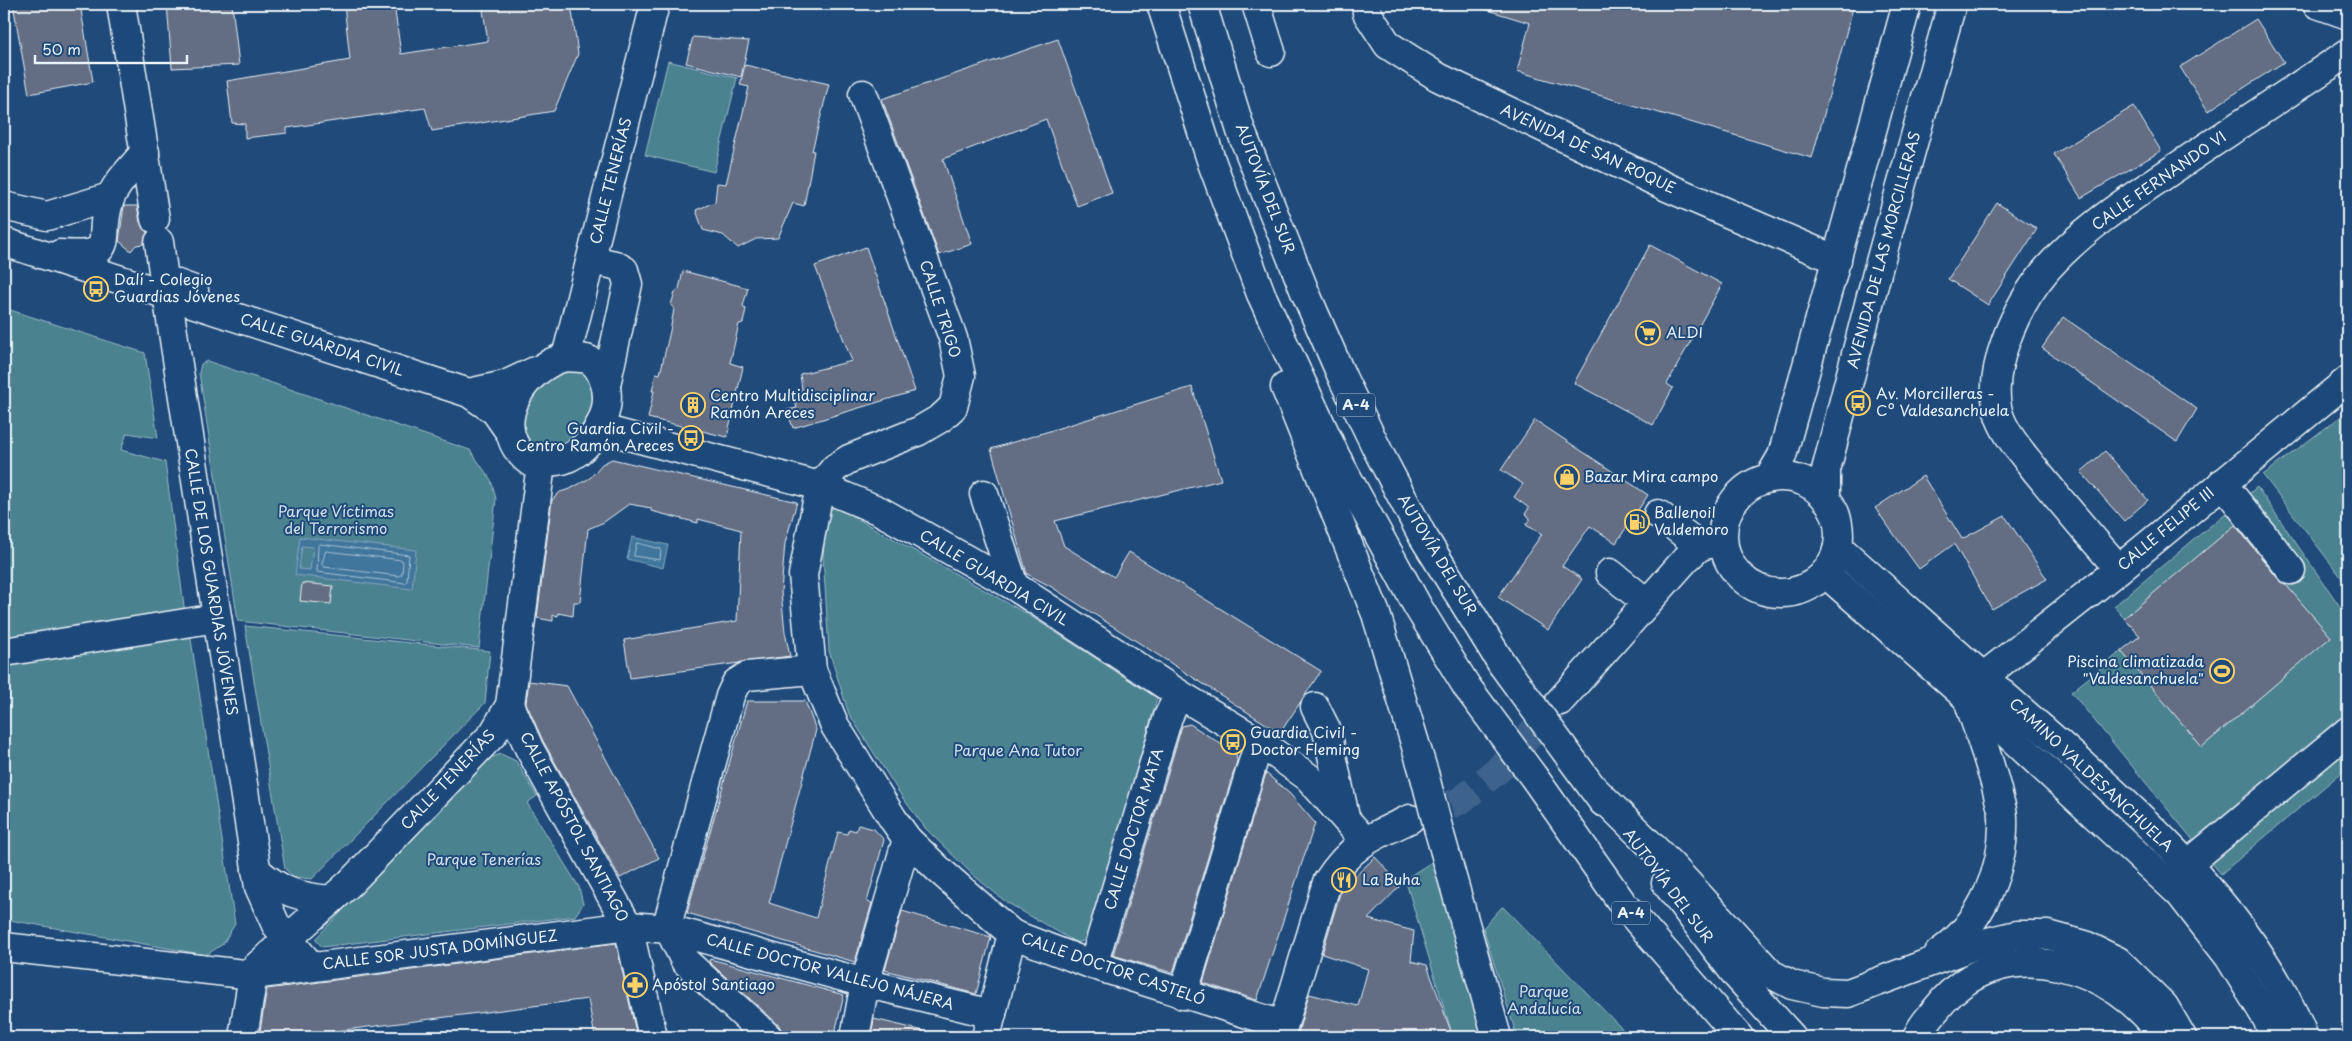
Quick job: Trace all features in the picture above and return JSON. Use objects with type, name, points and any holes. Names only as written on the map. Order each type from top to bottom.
[{"type":"main road","points":[[121,4],[164,279],[321,331],[361,349],[377,363]]},
{"type":"main road","name":"CALLE TENERÍAS","points":[[566,357],[655,4]]},
{"type":"main road","name":"A-4","points":[[1160,4],[1212,163],[1261,294],[1336,457],[1418,607],[1467,687],[1536,780],[1622,904],[1739,1037]]},
{"type":"main road","name":"AUTOVÍA DEL SUR","points":[[1202,4],[1241,131],[1305,292],[1380,455],[1421,533],[1502,664],[1567,753],[1737,976],[1792,1037]]},
{"type":"main road","points":[[1221,4],[1232,43],[1241,131]]},
{"type":"main road","points":[[1256,4],[1272,52]]},
{"type":"main road","name":"AVENIDA DE SAN ROQUE","points":[[1366,4],[1367,12],[1388,45],[1438,77],[1668,188],[1837,260]]},
{"type":"main road","points":[[1769,478],[1782,456],[1907,4]]},
{"type":"main road","name":"AVENIDA DE LAS MORCILLERAS","points":[[1826,498],[1826,470],[1878,269],[1952,4]]},
{"type":"main road","points":[[2317,4],[2348,15]]},
{"type":"main road","name":"CALLE FERNANDO VI","points":[[2119,569],[2067,510],[2007,434],[1998,410],[1996,393],[1996,375],[2003,348],[2023,304],[2047,269],[2087,230],[2128,200],[2348,53]]},
{"type":"main road","name":"CALLE TRIGO","points":[[820,486],[835,468],[849,459],[919,431],[941,418],[953,407],[961,376],[953,338],[863,94]]},
{"type":"main road","points":[[36,252],[82,255],[95,253],[102,247],[110,197],[144,152]]},
{"type":"main road","points":[[4,206],[46,216],[110,197]]},
{"type":"main road","name":"CALLE GUARDIA CIVIL","points":[[4,242],[469,393],[495,411],[509,431]]},
{"type":"main road","points":[[537,370],[523,385],[512,408],[509,431],[513,445],[528,461],[540,464],[565,460],[580,450],[598,428],[606,406],[606,385],[628,284],[624,270],[615,265],[591,260]]},
{"type":"main road","name":"CALLE DE LOS GUARDIAS JÓVENES","points":[[167,294],[259,887],[266,906],[287,940],[312,967]]},
{"type":"main road","points":[[1261,294],[1275,364],[1376,614],[1424,772],[1497,1037]]},
{"type":"main road","points":[[469,393],[505,385],[548,363],[566,357],[588,360],[601,371],[606,385]]},
{"type":"main road","name":"CALLE FELIPE III","points":[[1983,677],[2119,569],[2348,380]]},
{"type":"main road","name":"CALLE GUARDIA CIVIL","points":[[598,428],[820,486],[880,511],[1014,586],[1179,694],[1259,742],[1308,777],[1364,840]]},
{"type":"main road","name":"CALLE TENERÍAS","points":[[253,975],[254,969],[331,900],[494,734],[510,706],[540,464]]},
{"type":"main road","points":[[1560,701],[1646,602],[1711,543],[1724,524],[1729,508],[1746,489],[1769,478],[1785,477],[1800,480],[1814,488],[1826,498],[1835,513],[1839,529],[1838,546],[1834,560],[1826,573],[1811,585],[1792,592],[1773,593],[1754,587],[1739,576],[1728,560],[1711,543],[1658,514]]},
{"type":"main road","points":[[2222,483],[2291,570]]},
{"type":"main road","name":"CALLE DOCTOR CASTELÓ","points":[[820,486],[803,575],[812,670],[835,726],[907,839],[1012,934],[1093,965],[1183,994],[1281,1031]]},
{"type":"main road","points":[[984,494],[1014,586]]},
{"type":"main road","name":"CAMINO VALDESANCHUELA","points":[[1838,546],[2064,748],[2188,864],[2250,941],[2266,964],[2293,1010],[2304,1037]]},
{"type":"main road","points":[[1610,573],[1646,602]]},
{"type":"main road","name":"CAMINO VALDESANCHUELA","points":[[1826,573],[2136,851],[2180,894],[2228,957],[2267,1019],[2275,1037]]},
{"type":"main road","points":[[4,652],[217,618]]},
{"type":"main road","points":[[768,1037],[685,961],[669,929],[669,918],[730,696],[736,683],[747,676],[812,670]]},
{"type":"main road","name":"CALLE DOCTOR MATA","points":[[1093,965],[1168,717],[1179,694]]},
{"type":"main road","points":[[1924,963],[1952,944],[1977,916],[1993,880],[2000,850],[2003,816],[1994,778],[1968,699]]},
{"type":"main road","name":"CALLE APÓSTOL SANTIAGO","points":[[510,706],[529,748],[628,926],[653,1037]]},
{"type":"main road","points":[[1315,707],[1327,731],[1345,817]]},
{"type":"main road","points":[[2188,864],[2348,731]]},
{"type":"main road","points":[[484,743],[501,739],[522,744],[529,748]]},
{"type":"main road","points":[[1183,994],[1259,742]]},
{"type":"main road","points":[[1593,788],[1670,864],[1771,974],[1792,985],[1823,992],[1848,993],[1882,982],[1924,963],[1979,944],[2016,935],[2048,935],[2085,945],[2118,961],[2164,1006],[2182,1037]]},
{"type":"main road","points":[[1281,1031],[1327,882],[1338,865],[1364,840],[1410,819]]},
{"type":"main road","points":[[855,1037],[865,983],[907,839]]},
{"type":"main road","points":[[256,870],[282,890],[306,898],[331,900]]},
{"type":"main road","name":"CALLE DOCTOR VALLEJO NÁJERA","points":[[628,926],[669,929],[865,983],[989,1026]]},
{"type":"main road","name":"CALLE SOR JUSTA DOMÍNGUEZ","points":[[4,946],[253,975],[628,926]]},
{"type":"main road","points":[[639,971],[669,929]]},
{"type":"main road","points":[[989,1026],[1012,934]]},
{"type":"main road","points":[[1917,1037],[1935,1010],[1955,989],[1986,970],[2016,962],[2052,963],[2076,969],[2100,980],[2135,1005],[2163,1037]]},
{"type":"main road","points":[[243,1037],[253,975]]},
{"type":"green space","points":[[668,61],[737,78],[714,172],[645,155]]},
{"type":"green space","points":[[4,308],[145,353],[158,438],[127,433],[121,450],[165,462],[185,614],[4,641]]},
{"type":"green space","name":"Parque Víctimas del Terrorismo","points":[[207,361],[470,450],[491,480],[496,499],[479,648],[238,621],[199,373],[201,364]]},
{"type":"green space","points":[[582,368],[597,393],[586,428],[562,451],[533,452],[519,425],[524,404],[554,372]]},
{"type":"green space","points":[[2348,411],[2348,586],[2263,475]]},
{"type":"green space","name":"Piscina climatizada \"Valdesanchuela\"","points":[[2257,487],[2348,618],[2348,767],[2221,874],[2071,692],[2140,636],[2114,606]]},
{"type":"green space","name":"Parque Ana Tutor","points":[[835,506],[1027,614],[1157,698],[1088,939],[1077,943],[1006,902],[972,874],[926,829],[902,797],[849,714],[829,651],[823,557],[826,520],[828,512]]},
{"type":"green space","points":[[245,626],[490,651],[485,703],[312,879],[294,877],[285,869]]},
{"type":"green space","points":[[190,633],[235,924],[223,944],[206,955],[4,919],[4,663]]},
{"type":"green space","name":"Parque Tenerías","points":[[501,754],[516,761],[537,796],[527,803],[579,887],[583,904],[575,916],[322,947],[315,939],[490,758]]},
{"type":"green space","points":[[1438,858],[1492,1037],[1453,1037],[1405,879]]},
{"type":"green space","name":"Parque Andalucía","points":[[1502,907],[1630,1037],[1517,1037],[1483,928]]},
{"type":"water","points":[[300,537],[416,550],[412,589],[295,575]],"holes":[[[302,546],[313,547],[310,570],[299,569]]]},
{"type":"water","points":[[632,537],[668,545],[663,568],[627,559]]},
{"type":"building","points":[[13,4],[80,4],[93,82],[29,94]]},
{"type":"building","points":[[167,4],[232,4],[239,65],[172,68]]},
{"type":"building","points":[[344,4],[394,4],[401,54],[488,41],[482,4],[571,4],[578,54],[554,111],[432,131],[425,108],[287,128],[287,133],[245,138],[245,124],[232,123],[227,81],[350,60]]},
{"type":"building","points":[[1481,4],[1854,4],[1812,158],[1517,71],[1530,23],[1481,8]]},
{"type":"building","points":[[2256,19],[2284,62],[2208,111],[2180,67]]},
{"type":"building","points":[[693,37],[749,41],[741,77],[686,63]]},
{"type":"building","points":[[1058,39],[1112,193],[1077,206],[1046,119],[943,159],[972,244],[939,255],[882,99]]},
{"type":"building","points":[[745,65],[829,84],[812,151],[814,151],[804,206],[793,203],[778,238],[756,239],[738,248],[723,235],[703,230],[696,210],[715,202],[717,183],[726,184],[749,87],[740,85]]},
{"type":"building","points":[[2134,106],[2161,151],[2081,198],[2054,154]]},
{"type":"building","points":[[1997,203],[2037,229],[1988,305],[1948,279]]},
{"type":"building","points":[[124,206],[137,206],[140,222],[147,232],[144,244],[136,245],[131,251],[119,241]]},
{"type":"building","name":"ALDI","points":[[1650,245],[1722,284],[1667,384],[1673,388],[1653,425],[1574,383]]},
{"type":"building","points":[[866,247],[915,391],[793,428],[787,410],[797,408],[792,393],[802,389],[800,374],[852,361],[815,266]]},
{"type":"building","points":[[683,271],[748,288],[743,306],[746,309],[743,323],[739,324],[730,363],[743,367],[727,437],[648,418],[656,373],[660,374],[670,331],[674,309],[671,305],[675,292],[679,289]]},
{"type":"building","points":[[2063,317],[2197,409],[2177,442],[2042,348]]},
{"type":"building","points":[[1192,387],[1221,480],[1055,521],[1064,546],[1114,577],[1129,552],[1321,671],[1280,733],[1050,586],[1027,574],[991,449]]},
{"type":"building","name":"Bazar Mira campo","points":[[1535,420],[1648,495],[1616,543],[1590,526],[1562,566],[1582,579],[1548,630],[1498,597],[1542,534],[1526,525],[1530,518],[1525,514],[1529,508],[1514,497],[1523,484],[1501,470]]},
{"type":"building","points":[[2105,451],[2148,500],[2124,521],[2081,472]]},
{"type":"building","points":[[612,459],[797,502],[785,543],[781,592],[785,632],[790,656],[630,678],[624,640],[737,621],[741,530],[698,519],[698,523],[651,511],[651,508],[629,504],[604,522],[588,529],[580,602],[574,602],[573,616],[558,613],[558,616],[553,615],[553,621],[537,618],[552,500],[560,492],[570,489],[590,478],[602,464]]},
{"type":"building","points":[[1923,476],[1962,539],[2005,516],[2047,579],[1992,609],[1954,544],[1919,569],[1875,508]]},
{"type":"building","points":[[2235,525],[2279,580],[2286,585],[2331,637],[2202,747],[2121,651],[2140,636],[2124,618]]},
{"type":"building","points":[[302,583],[333,586],[331,604],[300,601]]},
{"type":"building","points":[[529,681],[567,686],[659,858],[620,878],[543,741],[526,703]]},
{"type":"building","points":[[747,701],[805,701],[816,730],[769,903],[816,918],[838,832],[847,834],[849,829],[856,831],[858,825],[874,829],[884,840],[867,902],[872,903],[855,962],[687,913]]},
{"type":"building","points":[[1190,724],[1236,754],[1237,761],[1173,973],[1113,955],[1182,726]]},
{"type":"building","points":[[1266,773],[1290,794],[1315,823],[1257,1000],[1203,983]]},
{"type":"building","points":[[1375,857],[1401,885],[1368,919],[1414,931],[1411,961],[1427,965],[1453,1037],[1319,1037],[1298,1033],[1309,994],[1358,1006],[1368,969],[1322,954],[1341,890]]},
{"type":"building","points":[[902,911],[991,937],[976,994],[885,970]]},
{"type":"building","points":[[616,943],[637,1037],[595,1037],[588,999],[313,1034],[312,1037],[259,1037],[267,989]]},
{"type":"building","points":[[710,959],[844,995],[834,1037],[783,1037],[779,1025],[709,962]]},
{"type":"building","points":[[874,1019],[924,1031],[923,1037],[871,1037]]},
{"type":"tunnel","points":[[1411,819],[1460,801],[1497,771],[1559,703]]},
{"type":"place","name":"Dalí - Colegio Guardias Jóvenes","points":[[96,289]]},
{"type":"place","name":"ALDI","points":[[1648,333]]},
{"type":"place","name":"Av. Morcilleras - Cº Valdesanchuela","points":[[1858,403]]},
{"type":"place","name":"Centro Multidisciplinar Ramón Areces","points":[[693,405]]},
{"type":"place","name":"Guardia Civil - Centro Ramón Areces","points":[[691,438]]},
{"type":"place","name":"Bazar Mira campo","points":[[1567,477]]},
{"type":"place","name":"Ballenoil Valdemoro","points":[[1637,522]]},
{"type":"place","name":"Piscina climatizada \"Valdesanchuela\"","points":[[2222,671]]},
{"type":"place","name":"Guardia Civil - Doctor Fleming","points":[[1233,742]]},
{"type":"place","name":"La Buha","points":[[1344,880]]},
{"type":"place","name":"Apóstol Santiago","points":[[635,985]]}]
